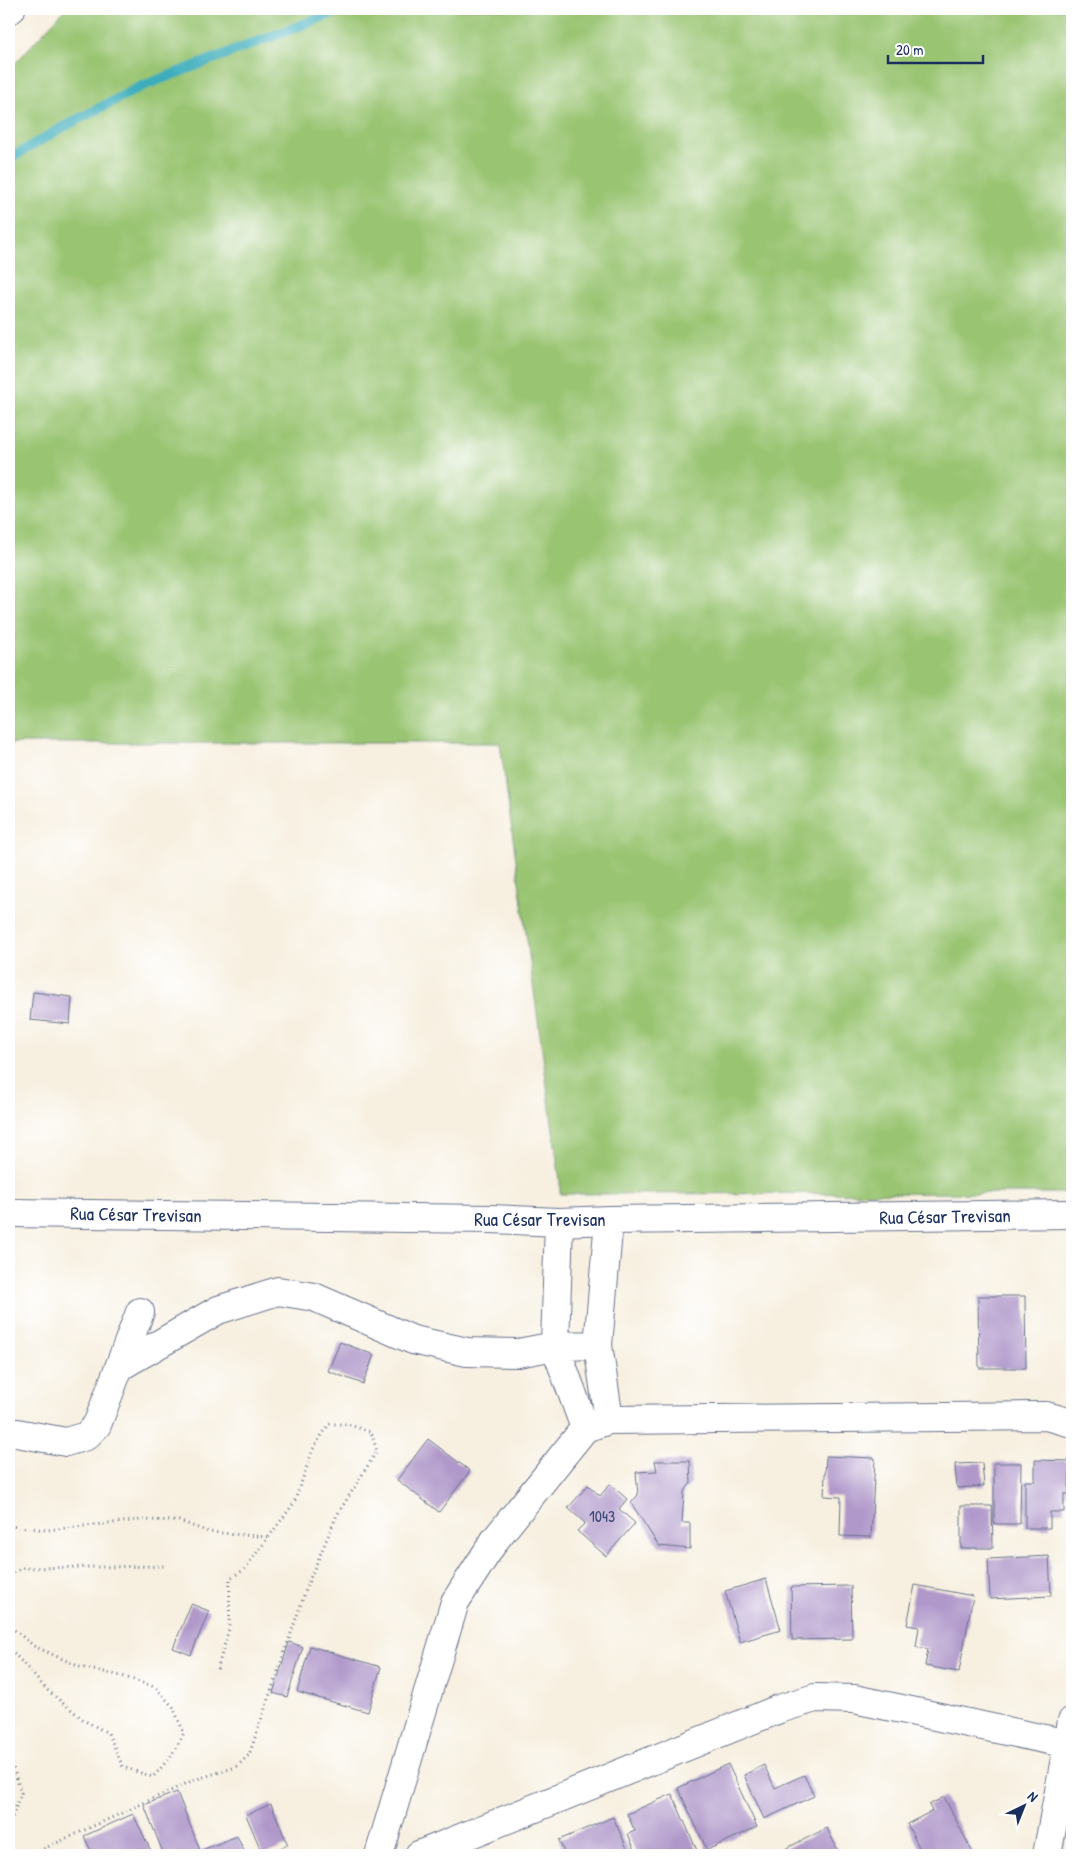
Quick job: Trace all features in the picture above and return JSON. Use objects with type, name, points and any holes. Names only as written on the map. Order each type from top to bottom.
[{"type":"street","name":"Rua César Trevisan","points":[[9,1213],[491,1219],[559,1222],[1072,1214]]},
{"type":"street","points":[[379,1855],[455,1602],[495,1540],[597,1424],[598,1345],[609,1220]]},
{"type":"street","points":[[559,1222],[555,1346],[597,1424]]},
{"type":"street","points":[[121,1366],[218,1310],[278,1291],[314,1296],[413,1340],[467,1352],[518,1353],[555,1346],[598,1345]]},
{"type":"street","points":[[17,1433],[66,1442],[86,1436],[97,1424],[121,1366],[140,1312]]},
{"type":"street","points":[[597,1424],[1046,1416],[1072,1423]]},
{"type":"street","points":[[419,1855],[779,1709],[815,1698],[854,1699],[1070,1733],[1047,1855]]},
{"type":"path","points":[[30,1855],[194,1780],[236,1767],[250,1755],[313,1573],[337,1515],[377,1451],[371,1432],[347,1424],[329,1424],[313,1449],[294,1503],[244,1570],[230,1578],[229,1630],[217,1670]]},
{"type":"path","points":[[9,1526],[47,1530],[141,1520],[179,1521],[209,1532],[269,1537]]},
{"type":"path","points":[[9,1575],[23,1568],[165,1566]]},
{"type":"path","points":[[9,1622],[12,1628],[34,1646],[80,1667],[122,1676],[155,1687],[173,1707],[184,1733],[172,1755],[153,1777],[123,1767],[108,1733],[86,1720],[46,1689],[9,1649]]},
{"type":"path","points":[[9,1754],[21,1793],[9,1826]]},
{"type":"green space","points":[[65,9],[1072,9],[1072,1193],[560,1194],[560,1181],[500,743],[9,743],[9,70]]},
{"type":"building","points":[[33,992],[72,997],[70,1024],[30,1020]]},
{"type":"building","points":[[978,1296],[1025,1296],[1026,1368],[979,1368]]},
{"type":"building","points":[[340,1342],[374,1355],[363,1384],[328,1371]]},
{"type":"building","points":[[428,1439],[470,1471],[439,1512],[397,1480]]},
{"type":"building","points":[[826,1456],[875,1458],[871,1537],[840,1536],[841,1497],[824,1496]]},
{"type":"building","points":[[1035,1460],[1070,1461],[1069,1494],[1064,1494],[1064,1512],[1050,1512],[1050,1528],[1025,1528],[1025,1481],[1035,1481]]},
{"type":"building","points":[[655,1461],[690,1461],[691,1483],[684,1492],[682,1523],[690,1523],[690,1549],[659,1546],[631,1503],[638,1495],[636,1472],[657,1471]]},
{"type":"building","points":[[982,1463],[984,1486],[957,1488],[955,1464]]},
{"type":"building","points":[[994,1463],[1021,1463],[1020,1524],[994,1524]]},
{"type":"building","points":[[610,1484],[627,1499],[619,1509],[635,1523],[606,1556],[577,1531],[585,1523],[568,1508],[588,1485],[600,1496]]},
{"type":"building","points":[[961,1506],[992,1506],[993,1548],[961,1548]]},
{"type":"building","points":[[1049,1556],[1051,1596],[990,1599],[988,1559]]},
{"type":"building","points":[[766,1579],[781,1630],[740,1642],[725,1591]]},
{"type":"building","points":[[915,1585],[973,1596],[959,1672],[925,1666],[928,1649],[916,1647],[919,1627],[907,1625]]},
{"type":"building","points":[[851,1586],[852,1639],[792,1640],[791,1587]]},
{"type":"building","points":[[191,1604],[209,1611],[191,1655],[173,1648]]},
{"type":"building","points":[[289,1642],[303,1647],[287,1697],[273,1693]]},
{"type":"building","points":[[310,1646],[381,1667],[368,1712],[297,1692]]},
{"type":"building","points":[[728,1764],[757,1827],[707,1850],[678,1788]]},
{"type":"building","points":[[764,1765],[775,1788],[804,1775],[814,1796],[764,1819],[744,1775]]},
{"type":"building","points":[[177,1792],[202,1855],[164,1855],[144,1805]]},
{"type":"building","points":[[672,1794],[699,1855],[637,1855],[628,1834],[635,1831],[627,1814]]},
{"type":"building","points":[[944,1797],[974,1855],[923,1855],[907,1824],[932,1811],[929,1805]]},
{"type":"building","points":[[271,1804],[288,1845],[263,1855],[246,1815]]},
{"type":"building","points":[[133,1814],[153,1855],[93,1855],[84,1836]]},
{"type":"building","points":[[613,1817],[630,1855],[565,1855],[559,1840]]},
{"type":"building","points":[[827,1828],[840,1855],[783,1855],[781,1851]]},
{"type":"building","points":[[237,1836],[246,1855],[204,1855],[202,1850]]},
{"type":"waterway","points":[[9,159],[63,127],[140,87],[343,9]]}]
